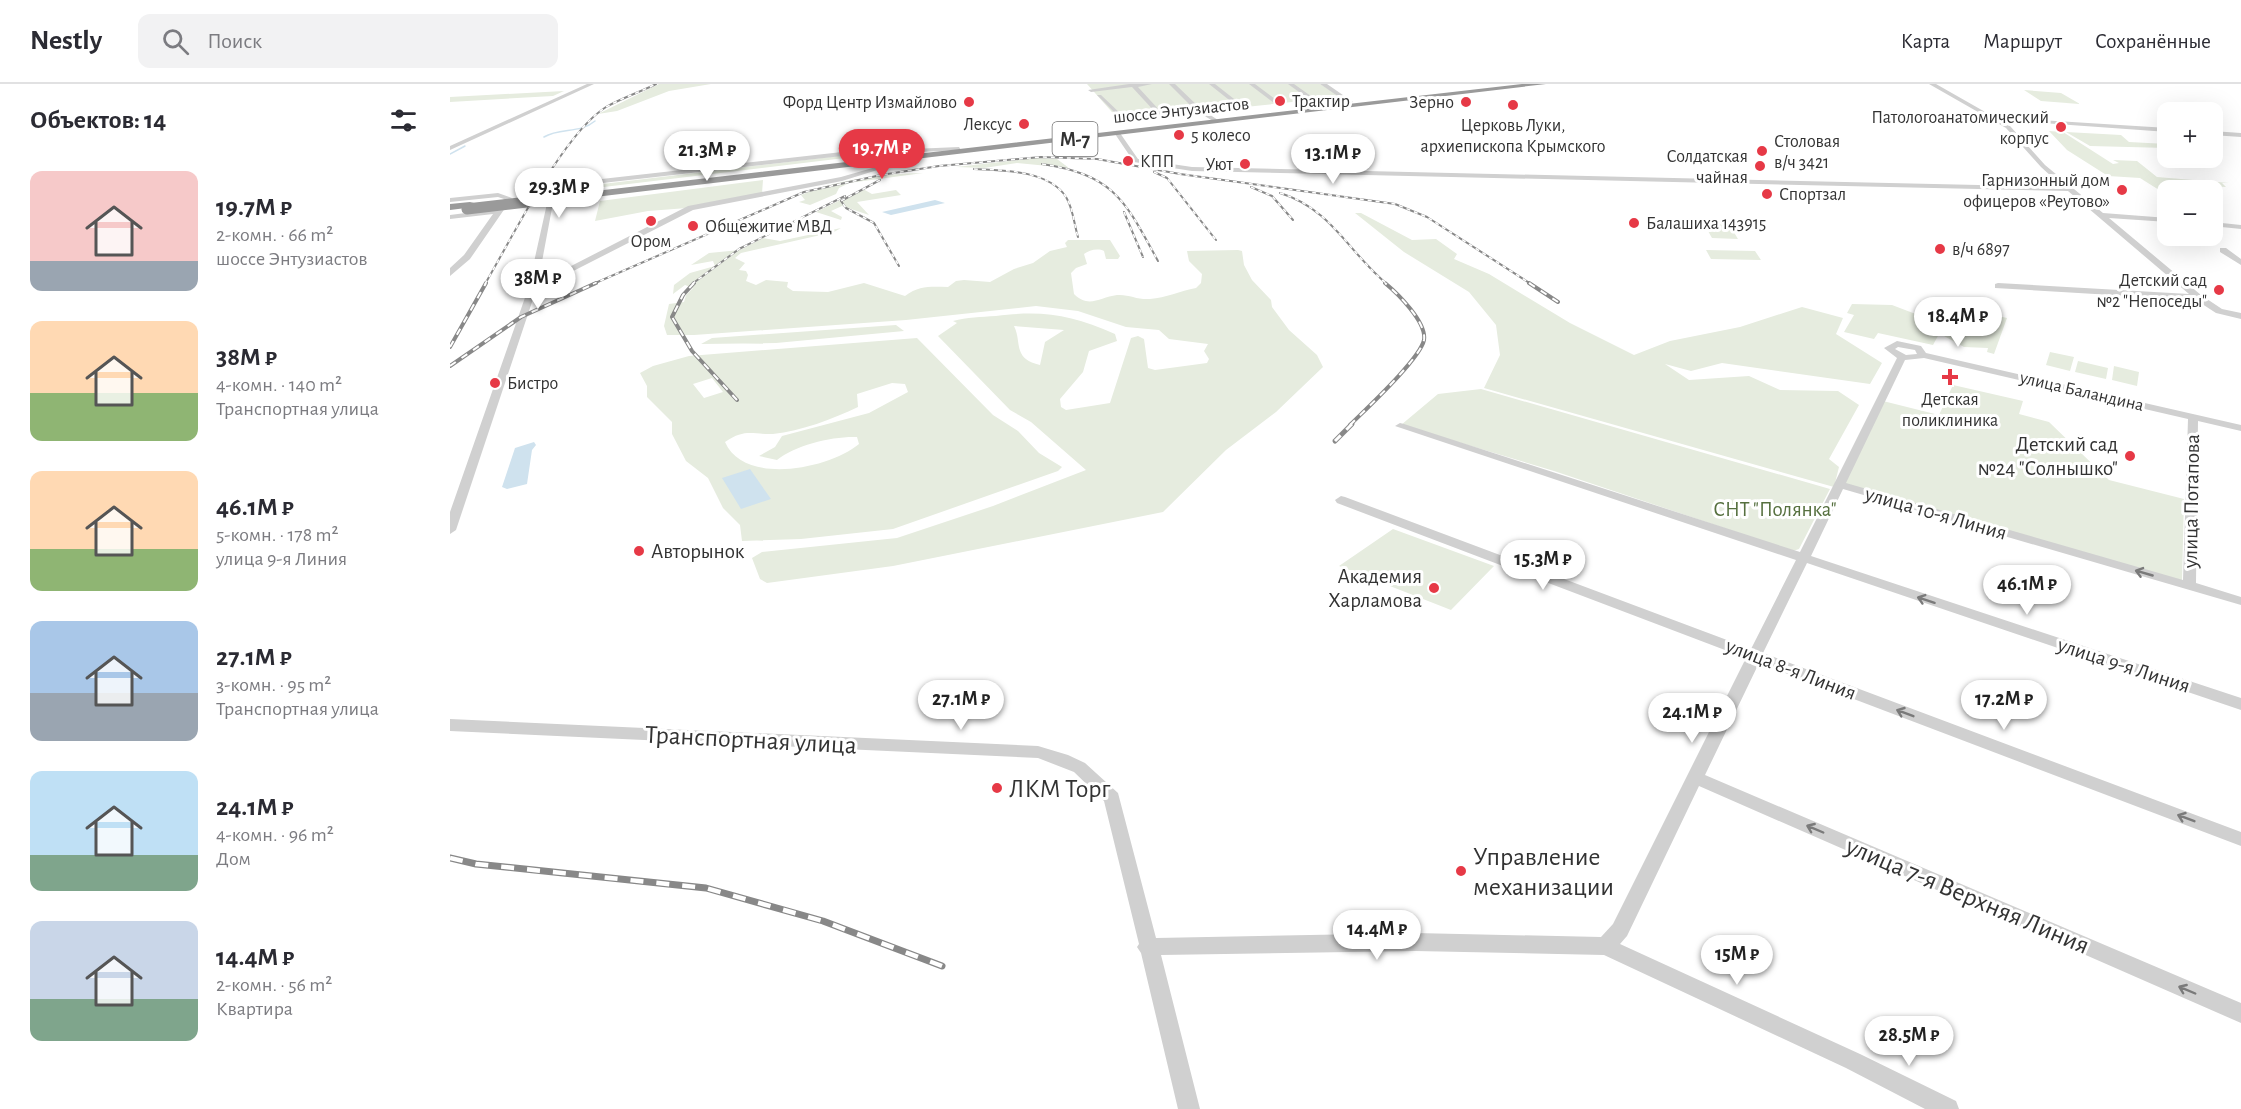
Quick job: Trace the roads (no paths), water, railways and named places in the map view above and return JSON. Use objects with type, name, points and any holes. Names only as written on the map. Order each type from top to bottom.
[{"type":"highway","name":"шоссе Энтузиастов","points":[[829,165],[1523,84]]},
{"type":"highway","name":"шоссе Энтузиастов","points":[[829,165],[913,158],[1542,84]]},
{"type":"highway","name":"М-7","points":[[450,209],[829,165]]},
{"type":"street","points":[[450,148],[591,84]]},
{"type":"street","points":[[1149,84],[1095,90],[1111,111],[1122,118],[1199,110]]},
{"type":"street","points":[[1172,84],[1199,110],[1215,120]]},
{"type":"street","points":[[1212,84],[1240,106]]},
{"type":"street","points":[[1251,84],[1276,102]]},
{"type":"street","points":[[1291,84],[1312,99]]},
{"type":"street","points":[[1323,84],[1350,102],[1339,106]]},
{"type":"street","points":[[1932,84],[2008,127],[2043,166],[2103,214],[2198,297],[2219,311],[2241,316]]},
{"type":"street","points":[[1133,85],[1160,114]]},
{"type":"street","points":[[1995,118],[2157,129]]},
{"type":"street","points":[[1118,134],[1136,161],[1192,169],[2072,189]]},
{"type":"street","points":[[2223,134],[2241,135]]},
{"type":"street","points":[[450,143],[464,142]]},
{"type":"street","points":[[450,530],[532,289],[548,204],[552,191],[556,188],[856,154],[959,149]]},
{"type":"street","points":[[829,165],[856,158],[859,156],[856,154]]},
{"type":"street","points":[[532,289],[691,208],[845,178],[913,158]]},
{"type":"street","points":[[829,165],[857,169],[856,173],[845,178]]},
{"type":"street","points":[[450,200],[505,195],[508,198],[467,258],[450,273]]},
{"type":"street","points":[[450,217],[500,211]]},
{"type":"street","points":[[2103,214],[2157,219]]},
{"type":"street","points":[[2223,225],[2241,227]]},
{"type":"street","points":[[2241,251],[2223,250],[2241,263]]},
{"type":"street","points":[[535,277],[568,270]]},
{"type":"street","points":[[535,277],[559,274]]},
{"type":"street","points":[[1998,286],[2198,297]]},
{"type":"street","name":"улица Баландина","points":[[1902,357],[1893,353],[1890,346],[1902,344],[1913,346],[1923,354],[2241,428]]},
{"type":"street","points":[[1605,946],[1620,930],[1902,357],[1918,358],[1923,354]]},
{"type":"street","name":"улица Потапова","points":[[2189,586],[2193,417]]},
{"type":"street","name":"улица 9-я Линия","points":[[1400,426],[2241,704]]},
{"type":"street","name":"улица 10-я Линия","points":[[1838,484],[2241,601]]},
{"type":"street","name":"улица 8-я Линия","points":[[1341,500],[2241,838]]},
{"type":"street","name":"Транспортная улица","points":[[450,725],[1038,752],[1065,759],[1090,772],[1112,798],[1147,947],[1189,1109]]},
{"type":"street","name":"улица 7-я Верхняя Линия","points":[[1694,777],[2241,1013]]},
{"type":"street","points":[[1147,947],[1415,942],[1605,946],[1853,1061],[1948,1109]]},
{"type":"water","points":[[935,200],[945,203],[891,215],[882,212]]},
{"type":"water","points":[[534,442],[536,445],[532,450],[527,484],[507,489],[502,487],[515,448]]},
{"type":"water","points":[[750,469],[771,499],[741,509],[722,478]]},
{"type":"waterway","points":[[544,137],[557,132],[583,128],[595,121]]},
{"type":"waterway","points":[[450,154],[465,146]]},
{"type":"railway","points":[[485,284],[556,163],[590,120],[606,107],[656,84]]},
{"type":"railway","points":[[593,284],[804,192],[881,175],[939,166],[1041,157],[1097,159],[1180,174],[1395,204],[1427,217],[1531,284]]},
{"type":"railway","points":[[1042,164],[1086,175],[1115,194],[1136,222],[1158,261]]},
{"type":"railway","points":[[974,169],[1024,173],[1048,181],[1066,197],[1078,237]]},
{"type":"railway","points":[[1154,172],[1167,178],[1216,240]]},
{"type":"railway","points":[[880,180],[841,201],[846,208],[874,223],[899,266]]},
{"type":"railway","points":[[1251,187],[1272,196],[1293,220]]},
{"type":"railway","points":[[1280,193],[1298,200],[1326,220],[1373,272],[1387,284]]},
{"type":"railway","points":[[692,284],[739,249],[845,196]]},
{"type":"railway","points":[[1124,212],[1143,257]]},
{"type":"railway","points":[[450,347],[486,283]]},
{"type":"railway","points":[[450,366],[521,317],[596,283]]},
{"type":"railway","points":[[694,283],[683,295],[672,317],[692,351],[737,400]]},
{"type":"railway","points":[[1350,425],[1403,371],[1424,340],[1424,333],[1416,317],[1385,283]]},
{"type":"railway","points":[[1529,283],[1558,302]]},
{"type":"railway","points":[[1335,441],[1352,424]]},
{"type":"railway","points":[[450,858],[476,864],[706,888],[823,921],[942,966]]},
{"type":"place","name":"Трактир","points":[[1280,101]]},
{"type":"place","name":"Форд Центр Измайлово","points":[[969,102]]},
{"type":"place","name":"Зерно","points":[[1466,102]]},
{"type":"place","name":"Церковь Луки, архиепископа Крымского","points":[[1513,105]]},
{"type":"place","name":"Лексус","points":[[1024,124]]},
{"type":"place","name":"Патологоанатомический корпус","points":[[2061,127]]},
{"type":"place","name":"5 колесо","points":[[1179,135]]},
{"type":"place","name":"Столовая в/ч 3421","points":[[1762,151]]},
{"type":"place","name":"КПП","points":[[1128,161]]},
{"type":"place","name":"Уют","points":[[1245,164]]},
{"type":"place","name":"Солдатская чайная","points":[[1760,166]]},
{"type":"place","name":"Гарнизонный дом офицеров «Реутово»","points":[[2122,190]]},
{"type":"place","name":"Спортзал","points":[[1767,194]]},
{"type":"place","name":"Ором","points":[[651,221]]},
{"type":"place","name":"Балашиха 143915","points":[[1634,223]]},
{"type":"place","name":"Общежитие МВД","points":[[693,226]]},
{"type":"place","name":"в/ч 6897","points":[[1940,249]]},
{"type":"place","name":"Детский сад №2 \"Непоседы\"","points":[[2219,290]]},
{"type":"place","name":"Детская поликлиника","points":[[1950,377]]},
{"type":"place","name":"Бистро","points":[[495,383]]},
{"type":"place","name":"Детский сад №24 \"Солнышко\"","points":[[2130,456]]},
{"type":"place","name":"Авторынок","points":[[639,551]]},
{"type":"place","name":"Академия Харламова","points":[[1434,588]]},
{"type":"place","name":"ЛКМ Торг","points":[[997,788]]},
{"type":"place","name":"Управление механизации","points":[[1461,871]]},
{"type":"park label","name":"СНТ \"Полянка\"","points":[[1775,509]]}]
